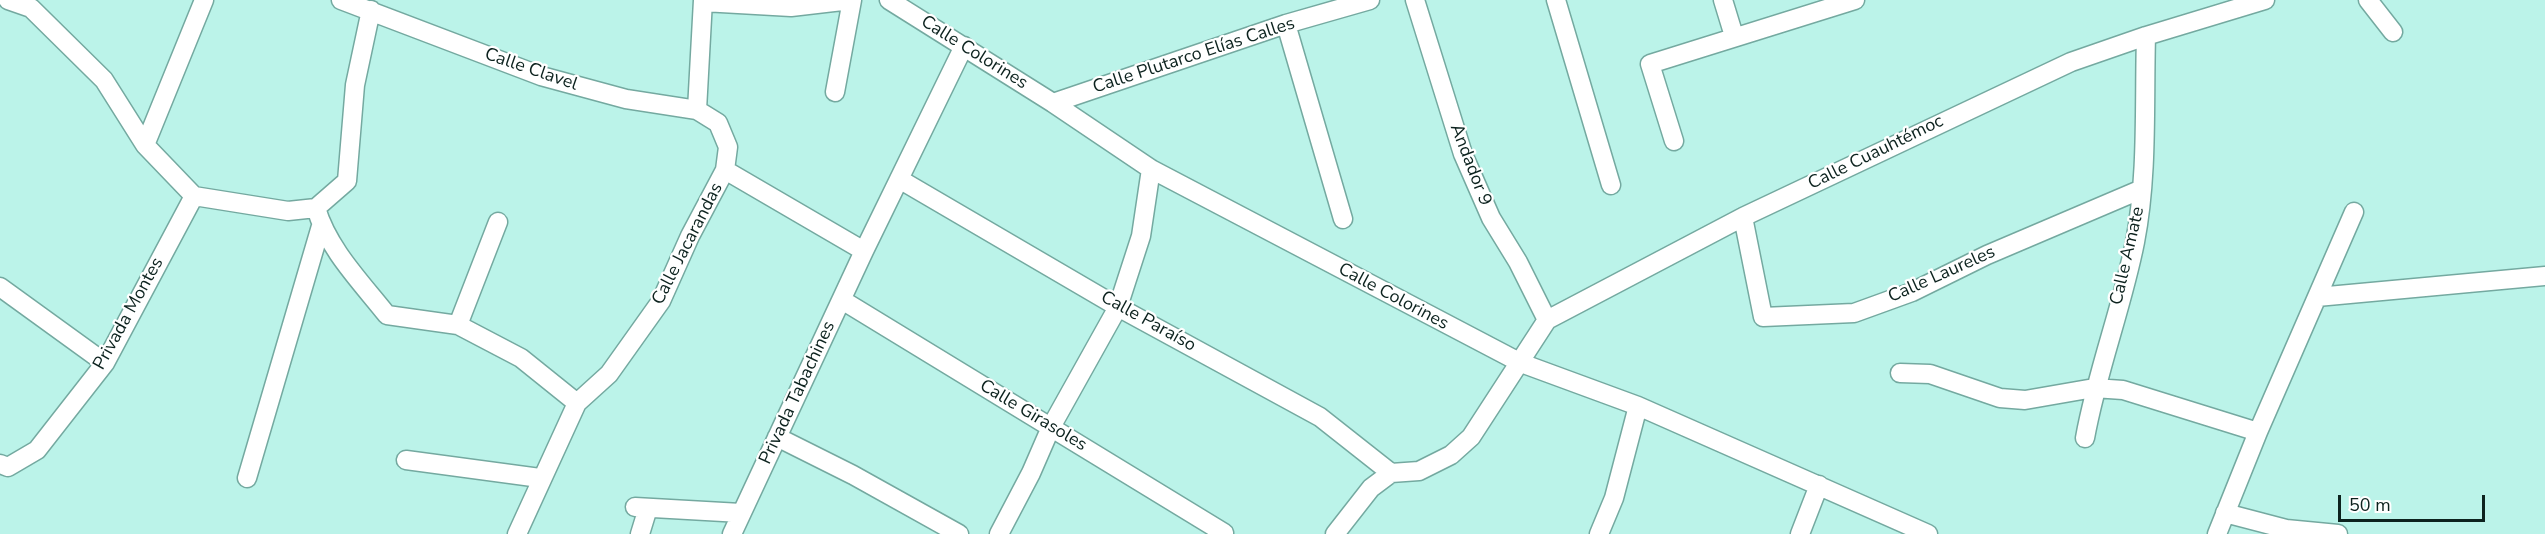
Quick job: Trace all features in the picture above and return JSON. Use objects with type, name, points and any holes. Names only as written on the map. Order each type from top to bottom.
[{"type":"street","points":[[8,0],[32,4],[104,80],[145,145],[194,196],[288,212],[316,208],[347,181],[355,85],[371,10]]},
{"type":"street","points":[[145,145],[204,0]]},
{"type":"street","name":"Calle Clavel","points":[[340,0],[541,76],[626,99],[697,110]]},
{"type":"street","points":[[697,110],[703,1],[791,7],[852,0],[836,92]]},
{"type":"street","name":"Calle Colorines","points":[[889,0],[1053,103],[1151,169],[1521,363],[1638,406],[1928,534]]},
{"type":"street","name":"Calle Plutarco Elías Calles","points":[[1053,103],[1286,24],[1370,0]]},
{"type":"street","name":"Andador 9","points":[[1415,0],[1463,154],[1491,218],[1518,262],[1547,320]]},
{"type":"street","points":[[1556,0],[1611,185]]},
{"type":"street","points":[[1723,0],[1734,36]]},
{"type":"street","points":[[1674,141],[1650,64],[1855,0]]},
{"type":"street","name":"Calle Cuauhtémoc","points":[[1547,320],[1743,217],[2060,67],[2146,36],[2265,0]]},
{"type":"street","points":[[2368,0],[2393,32]]},
{"type":"street","points":[[1286,24],[1343,219]]},
{"type":"street","name":"Calle Amate","points":[[2085,438],[2094,388],[2135,242],[2142,189],[2146,36]]},
{"type":"street","name":"Privada Tabachines","points":[[732,534],[864,251],[964,46]]},
{"type":"street","name":"Calle Jacarandas","points":[[517,534],[540,478],[577,403],[609,374],[661,301],[690,236],[725,170],[728,147],[718,123],[697,110]]},
{"type":"street","points":[[999,534],[1031,473],[1051,428],[1118,307],[1141,236],[1151,169]]},
{"type":"street","points":[[725,170],[864,251]]},
{"type":"street","name":"Calle Paraíso","points":[[899,179],[1118,307],[1320,417],[1391,473]]},
{"type":"street","name":"Calle Laureles","points":[[1743,217],[1763,317],[1854,313],[1912,292],[1987,255],[2142,189]]},
{"type":"street","name":"Privada Montes","points":[[0,464],[8,467],[37,450],[105,363],[194,196]]},
{"type":"street","points":[[316,208],[321,226],[387,315],[458,325],[521,358],[577,403]]},
{"type":"street","points":[[2217,534],[2258,432],[2354,212]]},
{"type":"street","points":[[458,325],[498,222]]},
{"type":"street","points":[[247,478],[321,226]]},
{"type":"street","points":[[2318,297],[2545,276]]},
{"type":"street","points":[[0,286],[105,363]]},
{"type":"street","name":"Calle Girasoles","points":[[842,300],[1224,533]]},
{"type":"street","points":[[1335,534],[1371,488],[1391,473],[1419,471],[1451,455],[1471,437],[1547,320]]},
{"type":"street","points":[[1900,373],[1930,374],[2000,398],[2025,400],[2094,388],[2123,390],[2258,432]]},
{"type":"street","points":[[1599,534],[1614,498],[1638,406]]},
{"type":"street","points":[[777,437],[853,475],[959,534]]},
{"type":"street","points":[[406,460],[540,478]]},
{"type":"street","points":[[1800,534],[1819,485]]},
{"type":"street","points":[[640,534],[642,508],[741,513]]},
{"type":"street","points":[[2225,513],[2286,529],[2338,534]]}]
